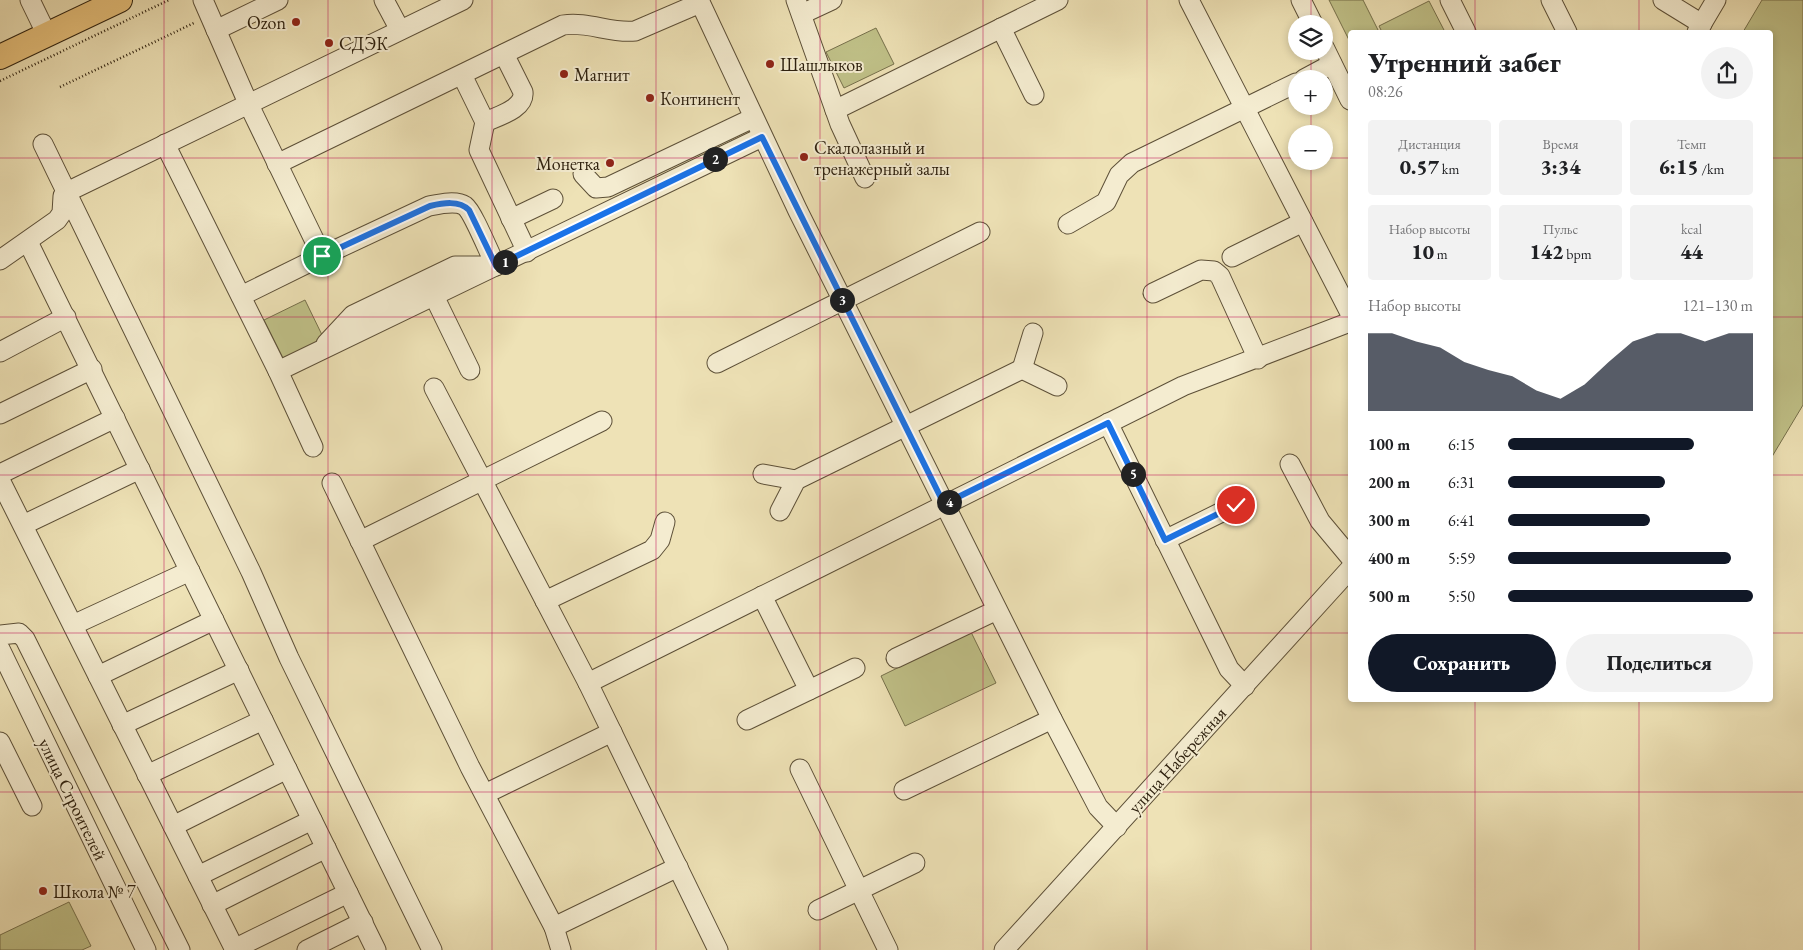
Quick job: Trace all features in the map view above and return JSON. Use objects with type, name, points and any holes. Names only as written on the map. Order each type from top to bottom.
[{"type":"main road","points":[[0,57],[120,0]]},
{"type":"street","points":[[30,0],[47,35]]},
{"type":"street","points":[[278,0],[209,15],[248,103],[322,256]]},
{"type":"street","points":[[384,0],[400,30]]},
{"type":"street","points":[[0,260],[28,242],[60,217],[62,200],[67,192],[463,0]]},
{"type":"street","points":[[832,0],[799,7],[835,110],[865,178]]},
{"type":"street","points":[[835,110],[1058,0]]},
{"type":"street","points":[[1188,0],[1348,309]]},
{"type":"street","points":[[1301,0],[1308,15]]},
{"type":"street","points":[[1450,0],[1465,30]]},
{"type":"street","points":[[1551,0],[1566,30]]},
{"type":"street","points":[[1663,0],[1699,28],[1716,0]]},
{"type":"street","points":[[277,164],[563,25],[582,24],[626,32],[635,31],[699,2],[842,301],[1052,719],[1098,807],[1117,827]]},
{"type":"street","points":[[1002,28],[1034,96]]},
{"type":"street","points":[[485,122],[517,107],[524,98],[504,54]]},
{"type":"street","points":[[1330,60],[1348,96]]},
{"type":"street","points":[[1321,70],[1332,64]]},
{"type":"street","points":[[462,75],[485,122],[479,150],[527,252]]},
{"type":"street","points":[[1068,224],[1106,202],[1118,175],[1132,163],[1288,87]]},
{"type":"street","points":[[583,174],[596,188],[608,187],[753,118]]},
{"type":"street","points":[[278,371],[762,137]]},
{"type":"street","points":[[43,144],[251,572],[288,658],[432,950]]},
{"type":"street","points":[[165,144],[278,371],[313,447]]},
{"type":"street","points":[[511,219],[553,199]]},
{"type":"street","points":[[241,296],[430,206],[445,203],[461,204],[469,210],[496,266]]},
{"type":"street","points":[[1232,257],[1303,222]]},
{"type":"street","points":[[717,363],[980,232]]},
{"type":"street","points":[[28,242],[376,950]]},
{"type":"street","points":[[320,351],[352,315],[455,266],[496,266]]},
{"type":"street","points":[[1153,292],[1201,270],[1208,268],[1214,271],[1220,276],[1258,359]]},
{"type":"street","points":[[434,296],[470,370]]},
{"type":"street","points":[[0,352],[66,318]]},
{"type":"street","points":[[588,683],[1183,386],[1258,359],[1348,323]]},
{"type":"street","points":[[780,511],[796,480],[1022,369],[1033,333]]},
{"type":"street","points":[[0,414],[92,369]]},
{"type":"street","points":[[1022,369],[1057,386]]},
{"type":"street","points":[[434,388],[588,683],[718,950]]},
{"type":"street","points":[[0,474],[115,418]]},
{"type":"street","points":[[360,541],[602,421]]},
{"type":"street","points":[[1108,423],[1229,669],[1245,686]]},
{"type":"street","points":[[1290,464],[1320,520],[1348,555]]},
{"type":"street","points":[[23,526],[140,469]]},
{"type":"street","points":[[763,474],[796,480]]},
{"type":"street","points":[[0,480],[234,950],[348,893]]},
{"type":"street","points":[[332,483],[485,794],[554,927],[561,950]]},
{"type":"street","points":[[1165,540],[1236,505]]},
{"type":"street","points":[[544,601],[652,550],[660,540],[665,522]]},
{"type":"street","points":[[72,625],[190,570]]},
{"type":"street","name":"улица Набережная","points":[[1004,950],[1348,571]]},
{"type":"street","points":[[762,596],[809,690]]},
{"type":"street","points":[[896,658],[997,610]]},
{"type":"street","points":[[98,676],[214,620]]},
{"type":"street","points":[[0,635],[19,633],[25,640],[180,950]]},
{"type":"street","name":"улица Строителей","points":[[0,649],[146,950]]},
{"type":"street","points":[[748,720],[854,668]]},
{"type":"street","points":[[122,725],[239,670]]},
{"type":"street","points":[[904,790],[1052,719]]},
{"type":"street","points":[[148,775],[263,720]]},
{"type":"street","points":[[485,794],[612,732]]},
{"type":"street","points":[[0,742],[32,806]]},
{"type":"street","points":[[173,826],[287,769]]},
{"type":"street","points":[[800,769],[888,950]]},
{"type":"street","points":[[198,876],[312,820]]},
{"type":"street","points":[[212,905],[326,848]]},
{"type":"street","points":[[818,910],[915,863]]},
{"type":"street","points":[[554,927],[678,867]]},
{"type":"street","points":[[307,950],[362,922]]},
{"type":"path","points":[[0,81],[169,0]]},
{"type":"path","points":[[60,87],[209,15]]},
{"type":"green space","points":[[1329,0],[1363,0],[1378,30],[1348,30],[1348,38]]},
{"type":"green space","points":[[1762,0],[1803,0],[1803,405],[1773,455],[1773,30],[1744,30]]},
{"type":"green space","points":[[1429,1],[1444,30],[1381,30],[1379,26]]},
{"type":"green space","points":[[876,28],[894,64],[844,88],[826,52]]},
{"type":"green space","points":[[305,300],[324,339],[283,358],[264,320]]},
{"type":"green space","points":[[971,632],[996,683],[905,726],[881,676]]},
{"type":"green space","points":[[69,902],[91,946],[82,950],[0,950],[0,935]]},
{"type":"place","name":"Ozon","points":[[296,22]]},
{"type":"place","name":"СДЭК","points":[[329,43]]},
{"type":"place","name":"Шашлыков","points":[[770,64]]},
{"type":"place","name":"Магнит","points":[[564,74]]},
{"type":"place","name":"Континент","points":[[650,98]]},
{"type":"place","name":"Скалолазный и тренажерный залы","points":[[804,157]]},
{"type":"place","name":"Монетка","points":[[610,163]]},
{"type":"place","name":"Школа № 7","points":[[43,891]]},
{"type":"route","points":[[322,256],[430,206],[445,203],[461,204],[469,210],[496,266],[762,137],[944,504],[1108,423],[1165,540],[1236,505]]}]
